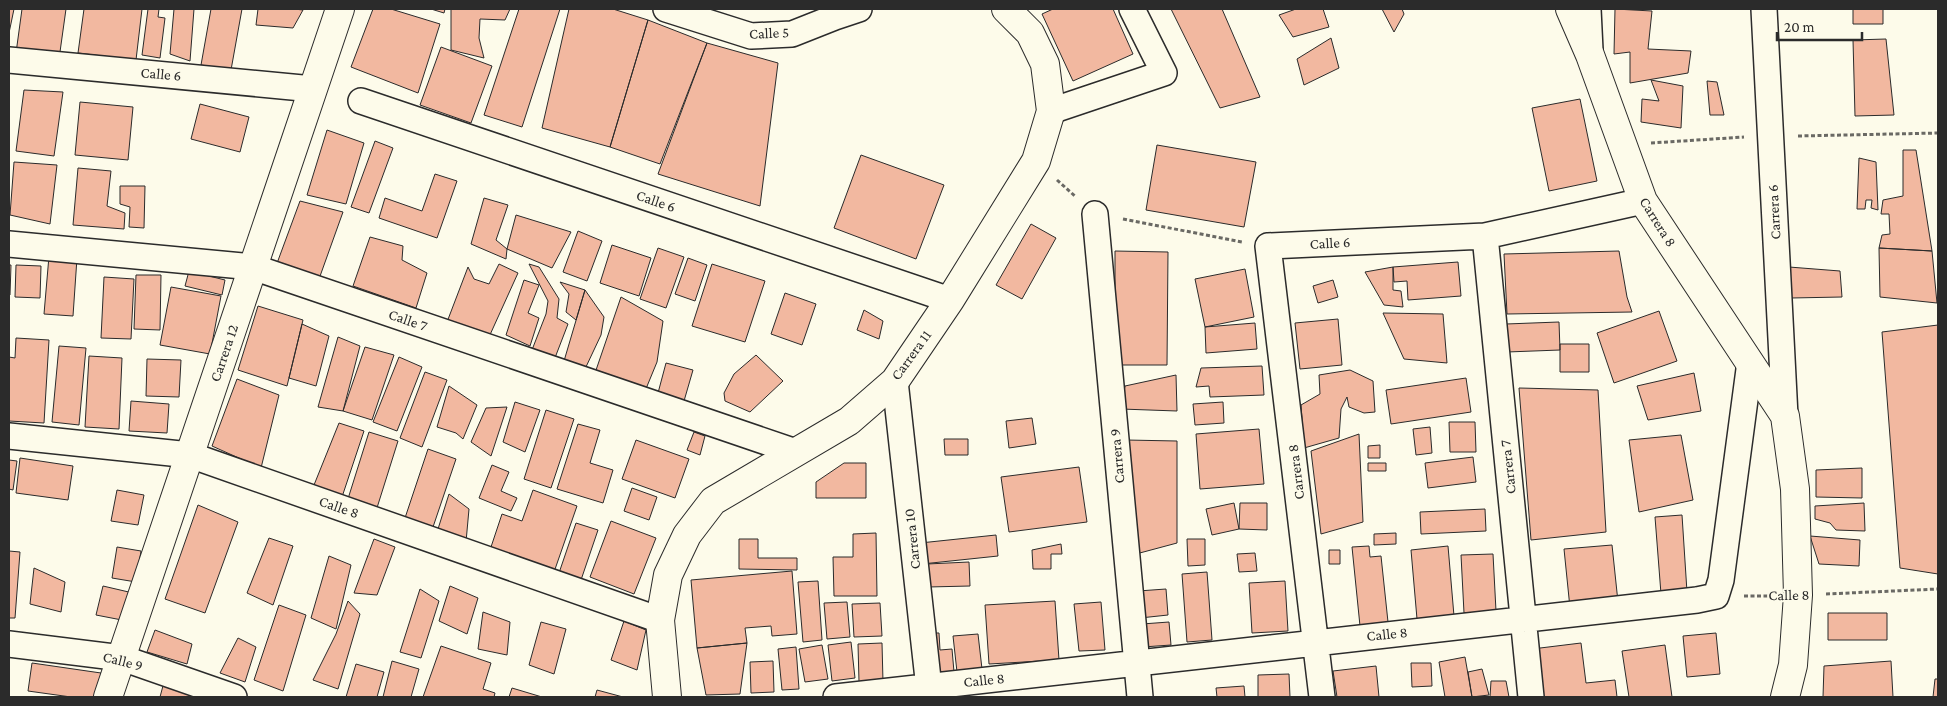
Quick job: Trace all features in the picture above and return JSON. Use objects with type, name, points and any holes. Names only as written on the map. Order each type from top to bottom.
[{"type":"street","name":"Carrera 12","points":[[108,697],[340,9]]},
{"type":"street","name":"Calle 5","points":[[666,9],[751,36],[792,34],[834,13],[859,9]]},
{"type":"street","name":"Carrera 11","points":[[666,697],[660,620],[668,575],[686,535],[713,501],[849,421],[895,381],[950,300],[1036,161],[1051,111],[1045,64],[1030,33],[1006,9]]},
{"type":"street","points":[[1051,111],[1164,73],[1132,9]]},
{"type":"street","name":"Carrera 8","points":[[1570,9],[1590,55],[1643,201],[1785,416]]},
{"type":"street","points":[[1588,9],[1590,55]]},
{"type":"street","name":"Carrera 6","points":[[1764,9],[1785,416]]},
{"type":"street","name":"Calle 6","points":[[9,60],[313,89]]},
{"type":"street","name":"Calle 6","points":[[361,101],[950,300]]},
{"type":"street","name":"Calle 6","points":[[1268,246],[1485,236],[1643,201]]},
{"type":"street","name":"Carrera 9","points":[[1095,214],[1140,697]]},
{"type":"street","name":"Carrera 7","points":[[1485,236],[1531,697]]},
{"type":"street","name":"Calle 7","points":[[9,244],[253,268],[796,452]]},
{"type":"street","name":"Carrera 8","points":[[1268,246],[1322,697]]},
{"type":"street","points":[[1716,596],[1721,580],[1750,362]]},
{"type":"street","name":"Carrera 10","points":[[895,381],[930,692]]},
{"type":"street","points":[[1785,416],[1795,489],[1798,595],[1792,665],[1786,697]]},
{"type":"street","name":"Calle 8","points":[[9,436],[190,455],[660,620]]},
{"type":"street","name":"Calle 8","points":[[836,697],[930,692],[1136,663],[1697,600],[1716,596]]},
{"type":"street","name":"Calle 9","points":[[9,644],[122,658],[234,697]]},
{"type":"path","points":[[1036,161],[1095,214],[1268,246]]},
{"type":"path","name":"Calle 8","points":[[1716,596],[1798,595],[1938,589]]},
{"type":"building","points":[[9,9],[14,9],[9,33]]},
{"type":"building","points":[[22,9],[66,9],[59,59],[16,53]]},
{"type":"building","points":[[84,9],[142,9],[136,60],[78,53]]},
{"type":"building","points":[[148,9],[159,9],[158,17],[165,18],[160,58],[142,55]]},
{"type":"building","points":[[174,9],[194,9],[190,61],[170,54]]},
{"type":"building","points":[[211,9],[242,9],[231,70],[201,65]]},
{"type":"building","points":[[258,9],[303,10],[293,28],[256,25]]},
{"type":"building","points":[[373,9],[391,9],[440,24],[418,93],[351,67]]},
{"type":"building","points":[[431,9],[445,9],[444,13]]},
{"type":"building","points":[[451,9],[510,9],[505,20],[480,19],[479,38],[484,58],[451,50]]},
{"type":"building","points":[[519,9],[560,9],[522,127],[484,115]]},
{"type":"building","points":[[569,9],[613,9],[648,20],[610,147],[542,128]]},
{"type":"building","points":[[1053,9],[1113,9],[1133,54],[1073,81],[1042,14]]},
{"type":"building","points":[[1171,9],[1222,9],[1260,97],[1220,108]]},
{"type":"building","points":[[1296,9],[1323,9],[1329,27],[1293,37],[1279,15]]},
{"type":"building","points":[[1382,9],[1402,9],[1404,14],[1394,32]]},
{"type":"building","points":[[1615,9],[1652,11],[1648,49],[1691,51],[1688,73],[1630,83],[1630,52],[1614,54]]},
{"type":"building","points":[[1853,9],[1883,9],[1883,24],[1853,24]]},
{"type":"building","points":[[648,20],[707,43],[660,164],[610,147]]},
{"type":"building","points":[[1331,38],[1339,68],[1304,85],[1297,59]]},
{"type":"building","points":[[1886,39],[1894,115],[1855,116],[1853,40]]},
{"type":"building","points":[[707,43],[778,63],[760,206],[658,174]]},
{"type":"building","points":[[441,47],[492,66],[471,123],[420,105]]},
{"type":"building","points":[[1651,80],[1683,86],[1681,128],[1641,122],[1642,99],[1659,101]]},
{"type":"building","points":[[1707,81],[1717,82],[1724,115],[1710,115]]},
{"type":"building","points":[[24,90],[63,92],[54,156],[16,151]]},
{"type":"building","points":[[1580,99],[1597,181],[1549,191],[1532,108]]},
{"type":"building","points":[[80,102],[133,107],[128,160],[75,155]]},
{"type":"building","points":[[200,104],[249,117],[240,152],[191,139]]},
{"type":"building","points":[[327,130],[364,143],[346,204],[307,195]]},
{"type":"building","points":[[375,141],[393,148],[369,213],[351,207]]},
{"type":"building","points":[[1157,145],[1256,162],[1244,227],[1146,210]]},
{"type":"building","points":[[1903,150],[1916,150],[1932,251],[1879,248],[1882,235],[1890,234],[1889,214],[1881,214],[1883,200],[1903,196]]},
{"type":"building","points":[[861,155],[944,185],[916,259],[834,228]]},
{"type":"building","points":[[1859,158],[1876,162],[1878,210],[1871,208],[1872,200],[1866,200],[1865,209],[1857,209]]},
{"type":"building","points":[[14,162],[57,165],[50,224],[10,215]]},
{"type":"building","points":[[78,168],[111,171],[107,206],[125,213],[124,229],[73,225]]},
{"type":"building","points":[[435,174],[457,181],[437,238],[379,218],[385,198],[422,211]]},
{"type":"building","points":[[120,186],[145,186],[144,228],[129,227],[130,207],[120,204]]},
{"type":"building","points":[[484,198],[508,205],[496,240],[507,249],[506,259],[471,244]]},
{"type":"building","points":[[300,201],[343,212],[319,279],[276,266]]},
{"type":"building","points":[[516,215],[571,232],[552,268],[507,249]]},
{"type":"building","points":[[1031,224],[1056,238],[1022,299],[996,285]]},
{"type":"building","points":[[578,231],[602,241],[587,281],[563,272]]},
{"type":"building","points":[[370,237],[403,246],[402,260],[427,273],[416,308],[353,286]]},
{"type":"building","points":[[612,245],[651,258],[639,296],[600,283]]},
{"type":"building","points":[[658,248],[684,257],[666,308],[640,299]]},
{"type":"building","points":[[1879,248],[1932,251],[1937,303],[1880,297]]},
{"type":"building","points":[[1115,251],[1168,252],[1167,365],[1115,365]]},
{"type":"building","points":[[1619,251],[1627,297],[1632,312],[1507,314],[1504,254]]},
{"type":"building","points":[[49,256],[77,258],[73,316],[44,314]]},
{"type":"building","points":[[688,258],[707,265],[695,301],[675,294]]},
{"type":"building","points":[[1458,262],[1461,296],[1408,300],[1407,281],[1394,282],[1393,267]]},
{"type":"building","points":[[499,264],[518,273],[489,337],[447,322],[468,267],[474,279],[489,284]]},
{"type":"building","points":[[529,264],[539,267],[559,299],[557,318],[568,324],[553,363],[530,355],[546,314],[548,301]]},
{"type":"building","points":[[712,264],[765,281],[745,342],[692,326]]},
{"type":"building","points":[[9,265],[11,265],[10,295],[9,295]]},
{"type":"building","points":[[16,265],[41,266],[40,298],[15,297]]},
{"type":"building","points":[[1393,267],[1393,290],[1401,291],[1403,307],[1384,305],[1365,272]]},
{"type":"building","points":[[1789,267],[1840,271],[1842,297],[1791,298]]},
{"type":"building","points":[[1245,269],[1254,317],[1205,327],[1195,279]]},
{"type":"building","points":[[189,271],[225,280],[222,295],[185,286]]},
{"type":"building","points":[[136,275],[161,275],[160,330],[134,329]]},
{"type":"building","points":[[104,277],[134,279],[131,339],[101,338]]},
{"type":"building","points":[[524,280],[539,285],[528,313],[539,318],[530,346],[506,335]]},
{"type":"building","points":[[1333,280],[1338,297],[1318,303],[1313,286]]},
{"type":"building","points":[[560,282],[585,290],[576,320],[566,312],[569,294]]},
{"type":"building","points":[[171,287],[221,296],[210,354],[160,345]]},
{"type":"building","points":[[585,290],[604,317],[601,335],[585,369],[564,361]]},
{"type":"building","points":[[785,293],[816,304],[802,345],[771,334]]},
{"type":"building","points":[[621,297],[663,321],[657,362],[643,396],[594,376]]},
{"type":"building","points":[[258,306],[303,320],[287,386],[238,370]]},
{"type":"building","points":[[864,310],[883,321],[879,339],[857,330]]},
{"type":"building","points":[[1659,311],[1677,361],[1614,383],[1597,333]]},
{"type":"building","points":[[1383,313],[1443,314],[1447,363],[1404,359]]},
{"type":"building","points":[[1338,319],[1342,365],[1300,369],[1295,323]]},
{"type":"building","points":[[1559,322],[1560,350],[1507,352],[1506,324]]},
{"type":"building","points":[[1255,323],[1257,349],[1206,353],[1205,327]]},
{"type":"building","points":[[302,324],[329,336],[316,386],[289,378]]},
{"type":"building","points":[[1938,325],[1938,574],[1900,568],[1882,332]]},
{"type":"building","points":[[338,337],[360,346],[343,411],[318,407]]},
{"type":"building","points":[[16,338],[49,340],[44,423],[9,421],[9,357],[15,358]]},
{"type":"building","points":[[1560,344],[1589,344],[1589,372],[1560,372]]},
{"type":"building","points":[[59,346],[86,348],[79,425],[52,422]]},
{"type":"building","points":[[365,347],[394,355],[372,420],[343,411]]},
{"type":"building","points":[[756,355],[783,381],[750,412],[725,401],[724,393],[734,374]]},
{"type":"building","points":[[89,356],[122,358],[119,429],[85,427]]},
{"type":"building","points":[[399,357],[422,367],[397,431],[373,422]]},
{"type":"building","points":[[147,359],[181,360],[179,397],[146,396]]},
{"type":"building","points":[[666,363],[693,370],[684,401],[658,393]]},
{"type":"building","points":[[1262,366],[1264,395],[1210,397],[1209,386],[1196,387],[1201,368]]},
{"type":"building","points":[[1350,370],[1373,381],[1375,412],[1364,413],[1349,407],[1347,397],[1341,409],[1339,438],[1304,448],[1301,405],[1320,394],[1319,375]]},
{"type":"building","points":[[425,372],[447,380],[422,447],[400,438]]},
{"type":"building","points":[[1694,373],[1701,411],[1648,420],[1637,386]]},
{"type":"building","points":[[1176,375],[1177,411],[1121,409],[1125,386]]},
{"type":"building","points":[[1466,378],[1471,412],[1391,424],[1386,390]]},
{"type":"building","points":[[237,379],[279,395],[261,468],[212,446]]},
{"type":"building","points":[[449,386],[477,405],[463,439],[456,433],[437,427]]},
{"type":"building","points":[[1519,388],[1598,390],[1606,532],[1531,540]]},
{"type":"building","points":[[131,401],[169,404],[167,433],[129,431]]},
{"type":"building","points":[[515,402],[540,410],[525,452],[503,442]]},
{"type":"building","points":[[1223,402],[1224,423],[1195,425],[1193,404]]},
{"type":"building","points":[[507,407],[491,456],[471,442],[486,408]]},
{"type":"building","points":[[546,410],[574,419],[551,488],[524,479]]},
{"type":"building","points":[[1032,418],[1036,444],[1009,448],[1006,421]]},
{"type":"building","points":[[1449,422],[1475,422],[1476,452],[1450,452]]},
{"type":"building","points":[[339,423],[364,431],[342,497],[314,485]]},
{"type":"building","points":[[578,424],[600,430],[590,463],[613,470],[603,503],[557,489]]},
{"type":"building","points":[[1430,427],[1432,453],[1416,455],[1413,429]]},
{"type":"building","points":[[1259,429],[1264,484],[1200,489],[1196,434]]},
{"type":"building","points":[[369,432],[398,441],[376,511],[347,502]]},
{"type":"building","points":[[694,432],[705,436],[700,455],[687,450]]},
{"type":"building","points":[[1359,434],[1363,522],[1321,534],[1311,451]]},
{"type":"building","points":[[1681,435],[1693,500],[1639,512],[1629,440]]},
{"type":"building","points":[[944,439],[968,439],[968,455],[945,455]]},
{"type":"building","points":[[636,440],[689,459],[675,498],[622,479]]},
{"type":"building","points":[[1126,440],[1177,441],[1177,543],[1136,554]]},
{"type":"building","points":[[1380,445],[1380,458],[1368,458],[1368,446]]},
{"type":"building","points":[[428,449],[456,459],[432,530],[404,521]]},
{"type":"building","points":[[1473,457],[1476,482],[1428,488],[1425,463]]},
{"type":"building","points":[[20,458],[73,466],[68,500],[16,493]]},
{"type":"building","points":[[9,460],[17,461],[13,490],[9,489]]},
{"type":"building","points":[[844,463],[866,463],[866,498],[816,498],[816,482]]},
{"type":"building","points":[[1368,463],[1386,463],[1386,471],[1368,471]]},
{"type":"building","points":[[492,465],[509,472],[501,491],[517,498],[511,511],[479,498]]},
{"type":"building","points":[[1079,467],[1087,522],[1009,532],[1001,477]]},
{"type":"building","points":[[1862,468],[1862,498],[1816,497],[1816,470]]},
{"type":"building","points":[[632,488],[657,497],[649,520],[624,511]]},
{"type":"building","points":[[117,490],[144,495],[138,525],[111,521]]},
{"type":"building","points":[[533,490],[577,506],[553,575],[489,553],[502,514],[522,521]]},
{"type":"building","points":[[449,494],[469,509],[466,542],[438,529]]},
{"type":"building","points":[[1234,503],[1239,529],[1212,535],[1206,509]]},
{"type":"building","points":[[1240,503],[1267,503],[1267,530],[1239,529]]},
{"type":"building","points":[[1864,503],[1865,531],[1836,530],[1830,523],[1815,519],[1815,506]]},
{"type":"building","points":[[198,505],[238,522],[205,613],[165,599]]},
{"type":"building","points":[[1485,509],[1486,531],[1421,534],[1420,512]]},
{"type":"building","points":[[1682,515],[1687,592],[1661,594],[1655,517]]},
{"type":"building","points":[[611,521],[656,538],[634,594],[590,577]]},
{"type":"building","points":[[576,523],[598,530],[581,580],[559,573]]},
{"type":"building","points":[[876,533],[877,596],[834,596],[833,557],[853,557],[853,534]]},
{"type":"building","points":[[1396,533],[1396,544],[1374,545],[1374,534]]},
{"type":"building","points":[[996,535],[998,556],[922,564],[920,543]]},
{"type":"building","points":[[1810,536],[1860,540],[1859,566],[1819,564]]},
{"type":"building","points":[[269,538],[293,546],[273,605],[247,593]]},
{"type":"building","points":[[374,539],[395,547],[377,595],[354,593]]},
{"type":"building","points":[[739,539],[758,539],[758,558],[797,558],[797,570],[739,569]]},
{"type":"building","points":[[1187,539],[1205,539],[1205,565],[1188,566]]},
{"type":"building","points":[[1061,544],[1062,554],[1051,554],[1051,569],[1033,569],[1032,550]]},
{"type":"building","points":[[1612,545],[1618,602],[1570,608],[1564,549]]},
{"type":"building","points":[[1369,546],[1370,557],[1381,556],[1388,622],[1360,626],[1352,547]]},
{"type":"building","points":[[1448,546],[1454,616],[1417,619],[1411,550]]},
{"type":"building","points":[[117,547],[141,551],[136,582],[112,578]]},
{"type":"building","points":[[1329,550],[1340,550],[1340,564],[1329,564]]},
{"type":"building","points":[[9,551],[20,552],[15,618],[9,618]]},
{"type":"building","points":[[1255,553],[1257,571],[1239,572],[1237,554]]},
{"type":"building","points":[[1493,554],[1496,611],[1464,613],[1461,555]]},
{"type":"building","points":[[329,556],[351,565],[336,629],[311,618]]},
{"type":"building","points":[[969,562],[970,586],[928,587],[927,564]]},
{"type":"building","points":[[34,568],[65,582],[61,612],[30,604]]},
{"type":"building","points":[[792,571],[797,634],[772,636],[771,626],[745,628],[747,643],[697,648],[691,580]]},
{"type":"building","points":[[1207,572],[1212,640],[1187,642],[1182,574]]},
{"type":"building","points":[[818,581],[822,640],[803,642],[798,582]]},
{"type":"building","points":[[1285,581],[1288,631],[1252,633],[1249,583]]},
{"type":"building","points":[[103,586],[133,593],[127,621],[96,615]]},
{"type":"building","points":[[450,586],[478,598],[467,634],[439,621]]},
{"type":"building","points":[[420,589],[439,601],[421,658],[400,652]]},
{"type":"building","points":[[1166,589],[1168,615],[1140,618],[1138,591]]},
{"type":"building","points":[[348,601],[360,614],[338,689],[313,680],[336,634]]},
{"type":"building","points":[[1055,601],[1059,660],[989,664],[985,605]]},
{"type":"building","points":[[847,602],[850,637],[827,639],[824,603]]},
{"type":"building","points":[[1101,602],[1105,650],[1079,651],[1074,604]]},
{"type":"building","points":[[880,603],[882,636],[854,637],[852,604]]},
{"type":"building","points":[[279,605],[306,615],[283,691],[254,680]]},
{"type":"building","points":[[483,612],[510,622],[507,655],[478,649]]},
{"type":"building","points":[[1828,613],[1887,613],[1887,640],[1828,640]]},
{"type":"building","points":[[624,621],[646,630],[637,670],[611,660]]},
{"type":"building","points":[[541,622],[566,629],[554,674],[529,665]]},
{"type":"building","points":[[1169,622],[1171,645],[1143,647],[1142,624]]},
{"type":"building","points":[[155,630],[192,644],[187,664],[147,652]]},
{"type":"building","points":[[929,633],[939,633],[940,650],[952,649],[954,672],[932,674]]},
{"type":"building","points":[[1716,633],[1720,674],[1687,677],[1683,636]]},
{"type":"building","points":[[978,634],[982,669],[957,672],[953,636]]},
{"type":"building","points":[[238,638],[256,647],[245,682],[220,673]]},
{"type":"building","points":[[851,642],[855,678],[832,681],[828,645]]},
{"type":"building","points":[[747,643],[740,694],[706,695],[697,648]]},
{"type":"building","points":[[882,643],[883,682],[859,682],[858,644]]},
{"type":"building","points":[[1581,643],[1586,683],[1615,680],[1617,697],[1537,697],[1532,649]]},
{"type":"building","points":[[822,645],[828,679],[805,682],[799,649]]},
{"type":"building","points":[[1665,645],[1672,697],[1629,697],[1622,651]]},
{"type":"building","points":[[441,646],[491,663],[483,689],[495,693],[494,697],[423,697]]},
{"type":"building","points":[[796,647],[799,689],[782,690],[778,649]]},
{"type":"building","points":[[1465,657],[1472,697],[1445,697],[1439,662]]},
{"type":"building","points":[[392,661],[419,669],[411,697],[383,697]]},
{"type":"building","points":[[773,661],[774,692],[751,693],[750,662]]},
{"type":"building","points":[[1891,661],[1893,697],[1823,697],[1824,666]]},
{"type":"building","points":[[32,663],[101,673],[98,697],[71,697],[28,691]]},
{"type":"building","points":[[1411,663],[1431,663],[1432,686],[1412,687]]},
{"type":"building","points":[[356,664],[384,672],[377,697],[346,697]]},
{"type":"building","points":[[1376,666],[1379,697],[1337,697],[1333,671]]},
{"type":"building","points":[[1482,669],[1489,695],[1472,697],[1468,672]]},
{"type":"building","points":[[1289,674],[1290,697],[1258,697],[1258,675]]},
{"type":"building","points":[[1935,679],[1938,679],[1938,697],[1933,697]]},
{"type":"building","points":[[1491,681],[1506,681],[1509,697],[1490,697]]},
{"type":"building","points":[[164,682],[207,697],[160,697]]},
{"type":"building","points":[[1244,686],[1245,697],[1217,697],[1216,688]]},
{"type":"building","points":[[512,688],[542,697],[509,697]]},
{"type":"building","points":[[597,690],[623,697],[595,697]]}]
